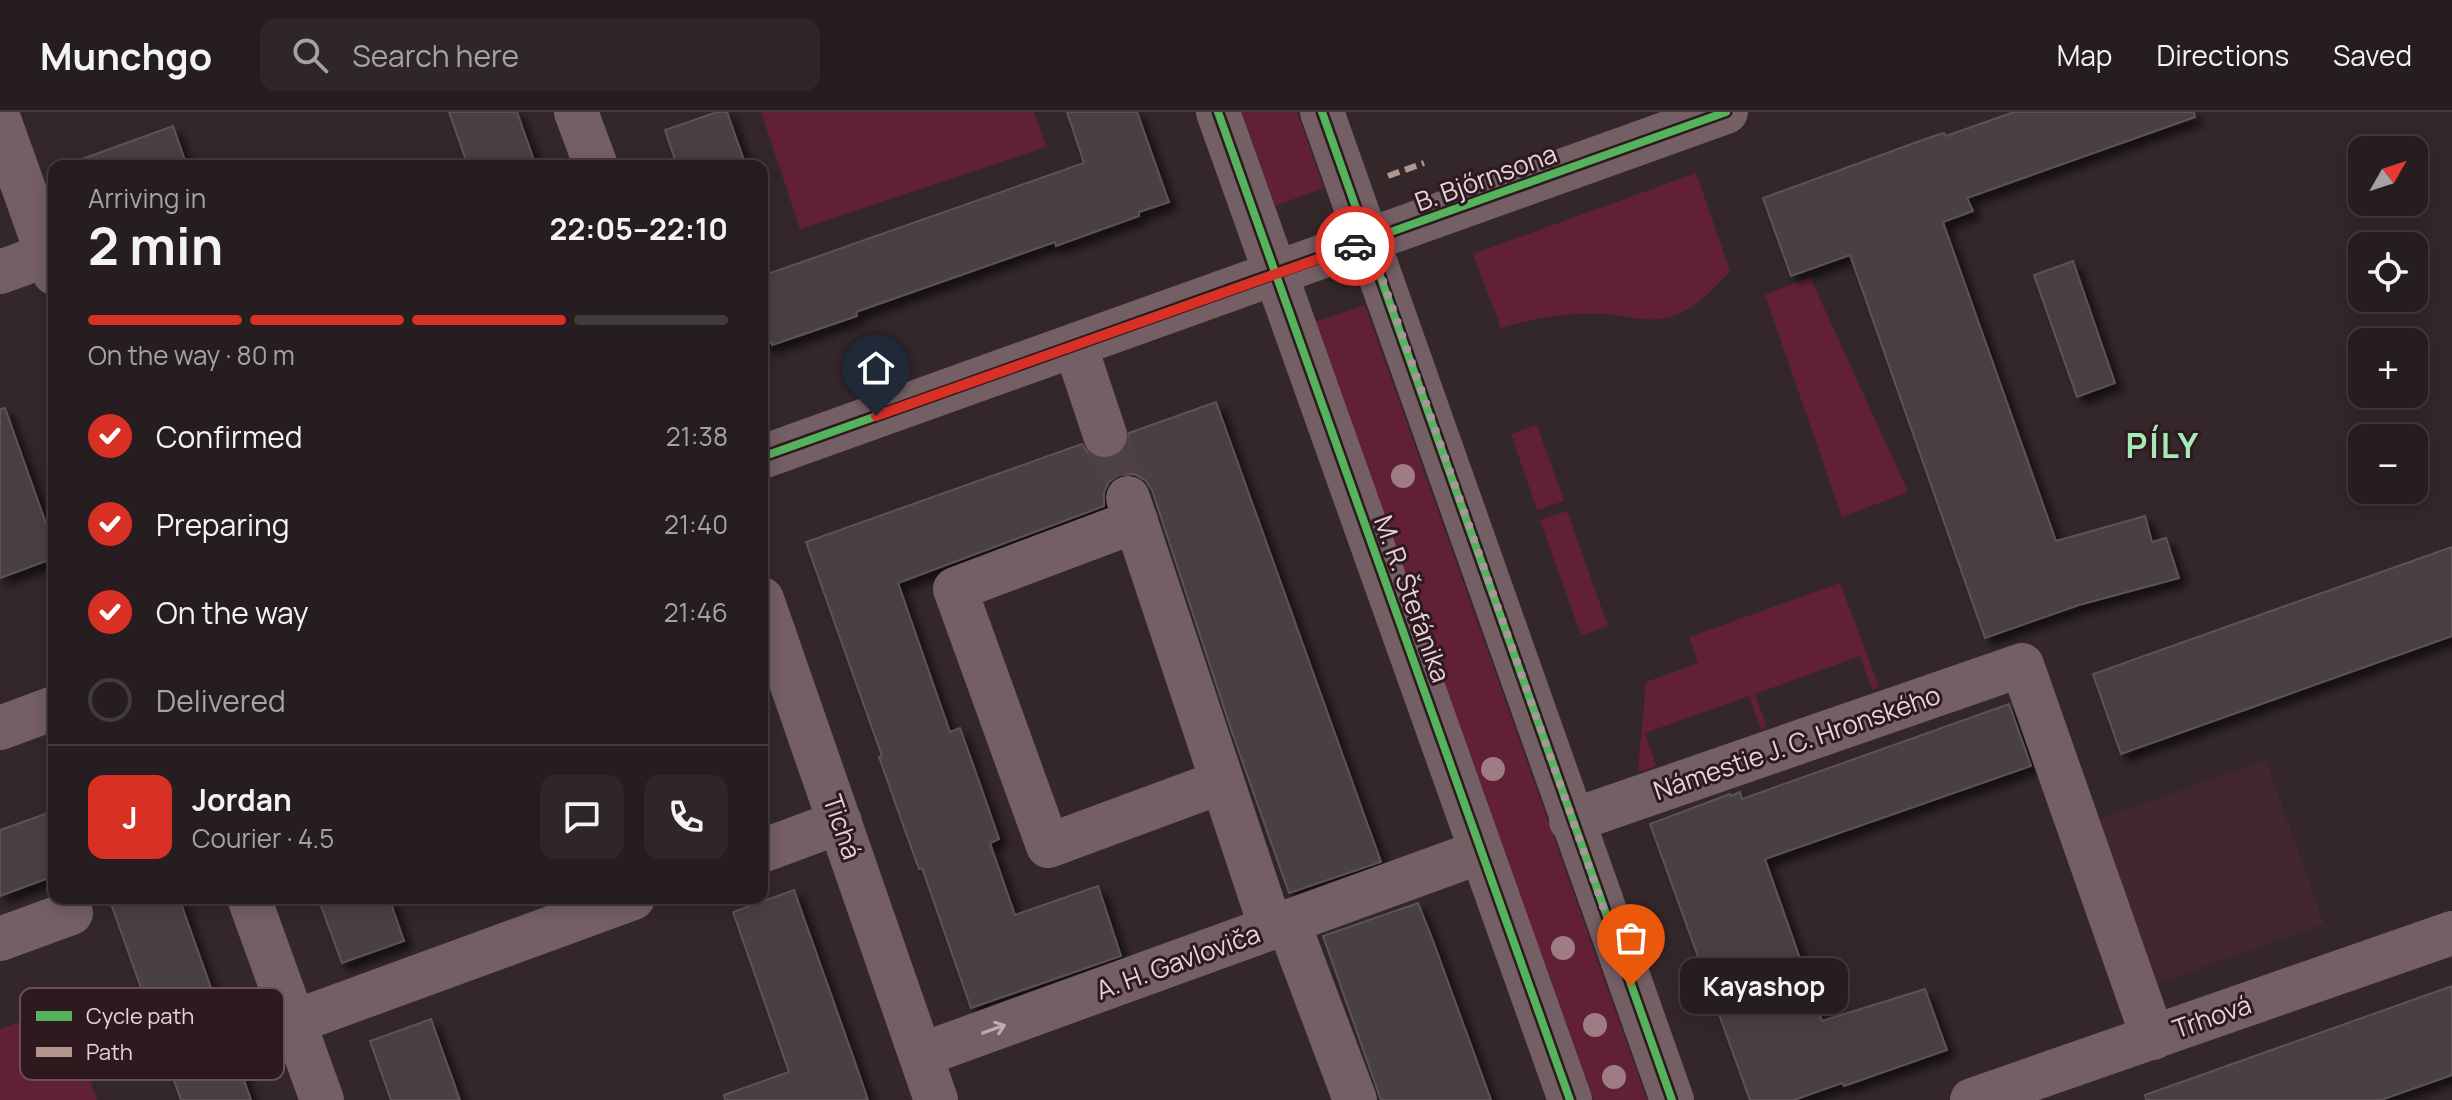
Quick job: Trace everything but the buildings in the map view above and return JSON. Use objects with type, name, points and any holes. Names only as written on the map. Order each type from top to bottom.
[{"type":"street","points":[[576,112],[594,160]]},
{"type":"street","name":"M. R. Štefánika","points":[[1218,112],[1570,1100]]},
{"type":"street","points":[[1322,112],[1672,1100]]},
{"type":"street","name":"B. Bjőrnsona","points":[[768,455],[1726,112]]},
{"type":"street","points":[[0,122],[48,256]]},
{"type":"street","points":[[0,272],[48,264]]},
{"type":"street","points":[[1075,345],[1105,435]]},
{"type":"street","points":[[1221,782],[1048,846],[955,589],[1132,509],[1221,782],[1355,1100]]},
{"type":"street","name":"Tichá","points":[[768,616],[921,1055]]},
{"type":"street","name":"Námestie J. C. Hronského","points":[[1571,821],[2022,665],[2153,1038]]},
{"type":"street","points":[[0,728],[48,710]]},
{"type":"street","points":[[768,849],[840,822]]},
{"type":"street","name":"A. H. Gavloviča","points":[[921,1055],[1480,852]]},
{"type":"street","points":[[251,904],[282,988]]},
{"type":"street","points":[[294,1022],[617,904]]},
{"type":"street","points":[[0,939],[71,913]]},
{"type":"street","name":"Trhová","points":[[1972,1100],[2452,933]]},
{"type":"street","points":[[284,994],[322,1100]]},
{"type":"street","points":[[921,1055],[936,1100]]},
{"type":"shaded area","points":[[761,112],[1034,112],[1046,147],[800,229]]},
{"type":"shaded area","points":[[1242,112],[1297,112],[1324,188],[1275,206]]},
{"type":"shaded area","points":[[1696,173],[1730,271],[1699,302],[1671,317],[1660,319],[1578,314],[1501,328],[1473,254]]},
{"type":"shaded area","points":[[1810,277],[1908,492],[1842,517],[1765,295]]},
{"type":"shaded area","points":[[1365,305],[1647,1100],[1593,1100],[1315,322]]},
{"type":"shaded area","points":[[1537,425],[1564,501],[1537,510],[1511,434]]},
{"type":"shaded area","points":[[1567,511],[1608,626],[1581,635],[1540,520]]},
{"type":"shaded area","points":[[1840,583],[1879,687],[1872,689],[1860,656],[1755,694],[1767,727],[1761,729],[1749,696],[1645,733],[1656,766],[1638,772],[1646,682],[1698,663],[1689,637]]},
{"type":"shaded area","points":[[2266,760],[2324,924],[2156,984],[2097,820]]},
{"type":"shaded area","points":[[20,1022],[20,1080],[90,1080],[97,1100],[0,1100],[0,1029]]},
{"type":"tunnel","points":[[1105,435],[1128,498]]},
{"type":"marked path","points":[[1388,176],[1424,163]]},
{"type":"cycle path","points":[[1218,112],[1570,1100]]},
{"type":"cycle path","points":[[1322,112],[1672,1100]]},
{"type":"cycle path","points":[[768,455],[1726,112]]},
{"type":"way so far","points":[[1355,246],[1369,241],[1631,986]]},
{"type":"place","name":"Kayashop","points":[[1631,986]]},
{"type":"district","name":"PÍLY","points":[[2163,446]]},
{"type":"route","points":[[876,416],[1355,246]]}]
